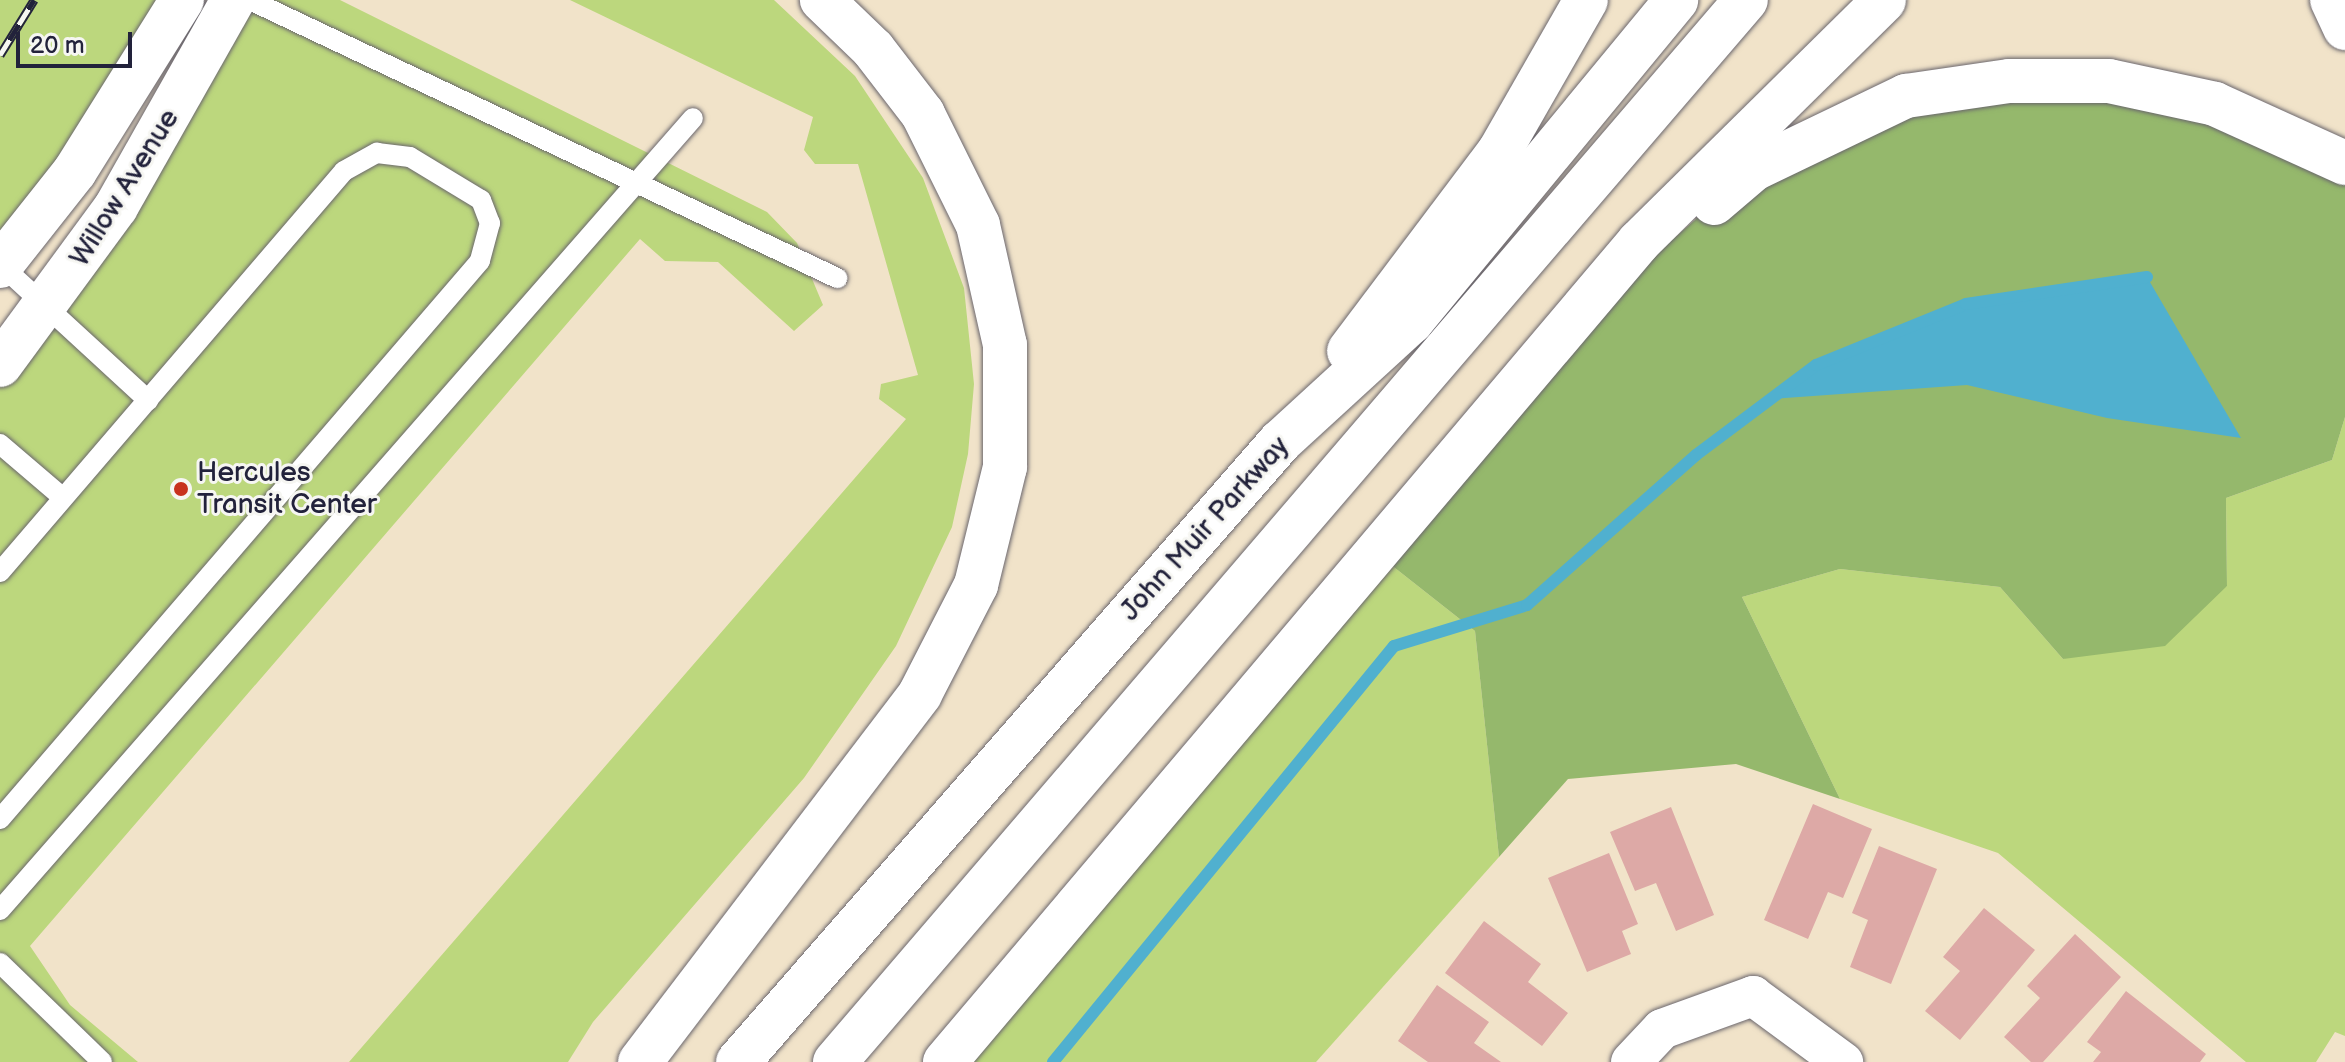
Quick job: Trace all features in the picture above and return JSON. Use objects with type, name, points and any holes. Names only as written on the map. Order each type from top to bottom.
[{"type":"main road","name":"Willow Avenue","points":[[0,266],[75,171],[182,0]]},
{"type":"main road","name":"Willow Avenue","points":[[0,365],[45,312],[124,194],[233,0]]},
{"type":"main road","points":[[640,1062],[920,694],[976,585],[1003,480],[1005,345],[978,225],[923,114],[873,49],[822,0]]},
{"type":"main road","points":[[1280,442],[1457,212],[1586,0]]},
{"type":"main road","name":"John Muir Parkway","points":[[738,1062],[1280,442],[1411,322],[1676,0]]},
{"type":"main road","points":[[835,1062],[1746,0]]},
{"type":"main road","points":[[945,1062],[1639,242],[1884,0]]},
{"type":"main road","points":[[2332,0],[2345,28]]},
{"type":"main road","points":[[1555,341],[1754,169],[1906,96],[2009,81],[2109,81],[2215,104],[2345,163]]},
{"type":"street","points":[[1631,1062],[1662,1029],[1753,996],[1843,1062]]},
{"type":"lane","points":[[250,0],[837,278]]},
{"type":"lane","points":[[0,910],[693,118]]},
{"type":"lane","points":[[0,572],[344,171],[377,153],[410,157],[481,200],[490,223],[480,261],[0,819]]},
{"type":"lane","points":[[0,266],[45,312],[148,400]]},
{"type":"lane","points":[[0,444],[62,497]]},
{"type":"lane","points":[[0,963],[102,1062]]},
{"type":"green space","points":[[0,0],[182,0],[0,266]]},
{"type":"green space","points":[[233,0],[340,0],[767,212],[797,243],[823,305],[794,331],[718,262],[665,261],[640,239],[30,946],[70,1005],[138,1062],[0,1062],[0,365]]},
{"type":"green space","points":[[570,0],[774,0],[855,76],[923,178],[964,288],[974,384],[968,454],[952,527],[896,646],[804,778],[593,1022],[568,1062],[349,1062],[906,419],[879,399],[881,384],[918,375],[858,164],[815,164],[804,150],[813,117]]},
{"type":"green space","points":[[2109,81],[2345,163],[2345,417],[2332,460],[2226,498],[2227,586],[2165,646],[2063,659],[2000,587],[1840,569],[1742,597],[1840,799],[1736,764],[1568,779],[1499,857],[1475,631],[1376,553],[1555,341],[1754,169],[1832,128]]},
{"type":"green space","points":[[2345,417],[2345,1036],[2335,1032],[2316,1062],[2246,1062],[1998,853],[1840,799],[1742,597],[1840,569],[2000,587],[2063,659],[2227,586],[2226,498],[2332,460]]},
{"type":"green space","points":[[1376,553],[1475,631],[1499,857],[1316,1062],[945,1062]]},
{"type":"water","points":[[2147,277],[2241,438],[2107,418],[1967,385],[1772,399],[1816,365],[1966,304]]},
{"type":"building","points":[[1813,804],[1872,829],[1843,898],[1828,892],[1808,939],[1764,920]]},
{"type":"building","points":[[1671,807],[1714,915],[1676,931],[1656,883],[1635,891],[1610,832]]},
{"type":"building","points":[[1879,846],[1937,869],[1891,984],[1850,967],[1868,920],[1852,913]]},
{"type":"building","points":[[1609,853],[1638,924],[1622,931],[1631,954],[1587,972],[1548,878]]},
{"type":"building","points":[[1984,908],[2035,950],[1960,1040],[1925,1011],[1960,971],[1943,957]]},
{"type":"building","points":[[1484,921],[1541,964],[1528,982],[1568,1013],[1542,1046],[1445,973]]},
{"type":"building","points":[[2075,934],[2121,977],[2043,1062],[2031,1062],[2004,1037],[2040,998],[2027,986]]},
{"type":"building","points":[[1437,985],[1489,1022],[1474,1043],[1501,1062],[1428,1062],[1398,1041]]},
{"type":"building","points":[[2126,991],[2206,1054],[2200,1062],[2093,1062],[2101,1052],[2087,1042]]},
{"type":"waterway","points":[[1053,1062],[1394,646],[1527,605],[1696,455],[1816,365],[1966,304],[2147,277]]},
{"type":"railway","points":[[0,55],[34,0]]},
{"type":"place","name":"Hercules Transit Center","points":[[181,489]]}]
